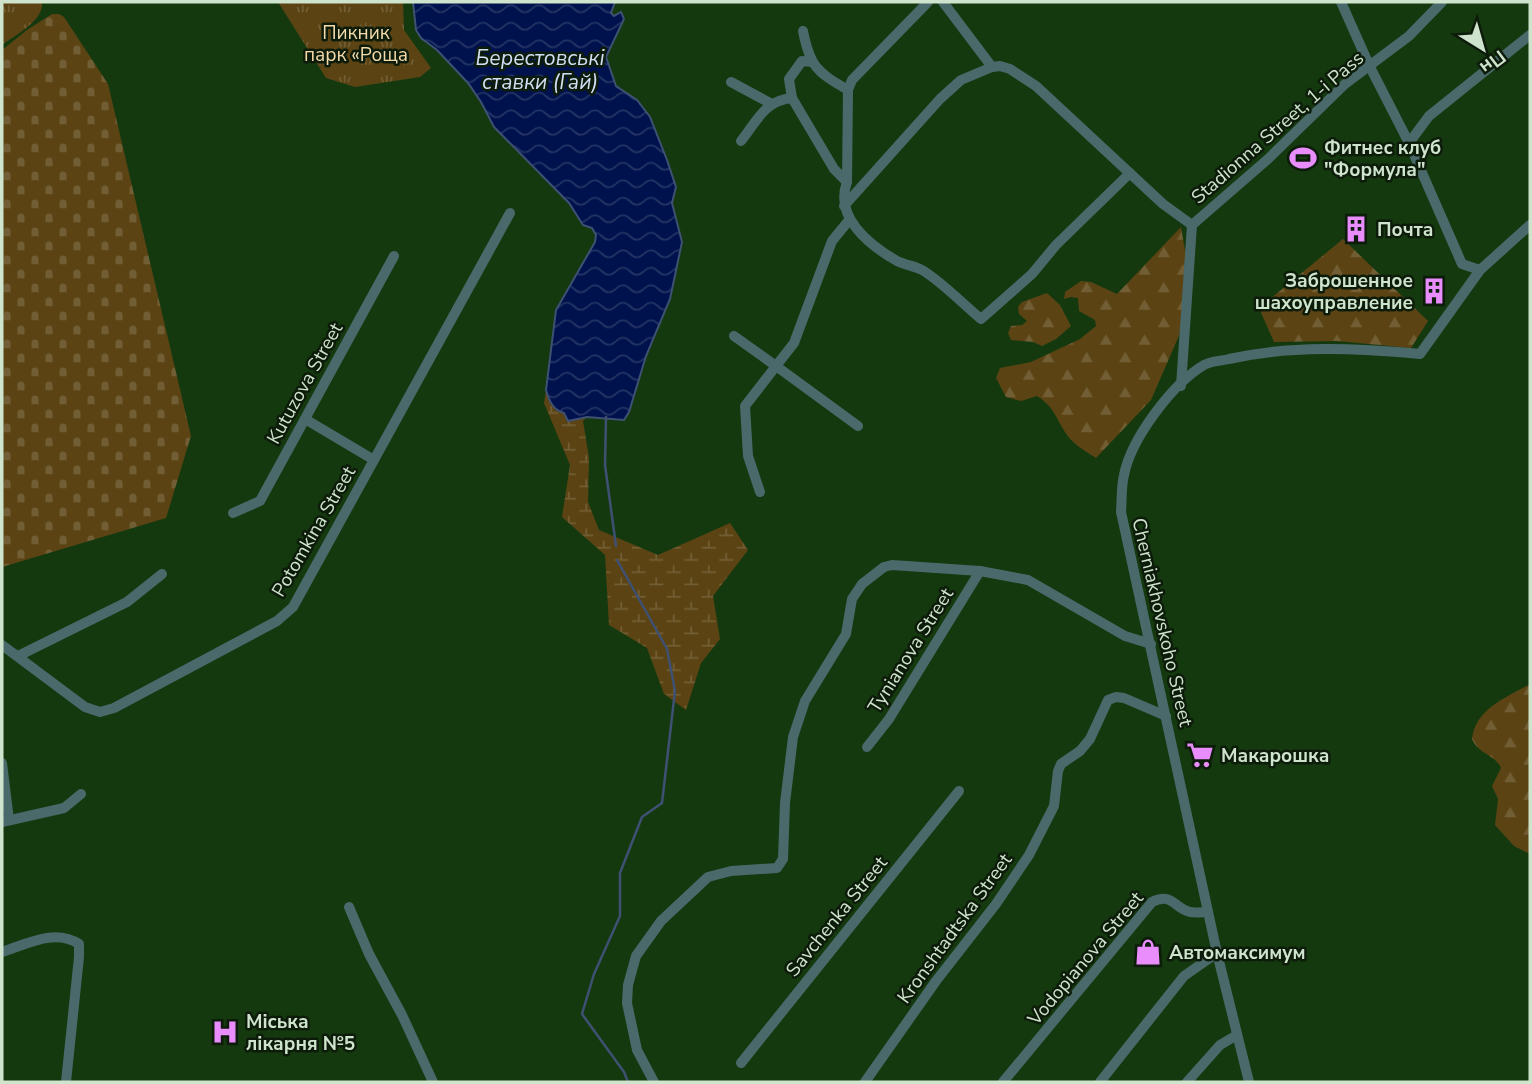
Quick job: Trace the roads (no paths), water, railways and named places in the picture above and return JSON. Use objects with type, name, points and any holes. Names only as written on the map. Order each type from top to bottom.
[{"type":"street","points":[[928,2],[852,79],[848,90],[847,182],[842,194],[850,219],[869,243],[899,262],[922,270],[981,319],[1032,274],[1079,221],[1130,173]]},
{"type":"street","points":[[943,2],[992,67]]},
{"type":"street","points":[[1341,2],[1409,144],[1462,264],[1480,270],[1530,225]]},
{"type":"street","name":"Stadionna Street, 1-i Pass","points":[[1181,386],[1192,225],[1268,159],[1345,84],[1409,36],[1441,2]]},
{"type":"street","points":[[803,31],[812,62],[820,74],[848,90]]},
{"type":"street","points":[[1409,144],[1429,116],[1530,35]]},
{"type":"street","points":[[812,62],[802,61],[789,79],[792,98],[834,169],[847,182]]},
{"type":"street","points":[[844,206],[940,99],[961,80],[1000,66],[1010,69],[1035,86],[1163,204],[1192,225]]},
{"type":"street","points":[[731,82],[770,103]]},
{"type":"street","points":[[741,141],[770,103],[778,99],[792,98]]},
{"type":"street","name":"Potomkina Street","points":[[2,645],[85,707],[100,712],[114,708],[277,621],[293,607],[510,213]]},
{"type":"street","points":[[760,492],[748,456],[745,406],[794,343],[832,241],[850,219]]},
{"type":"street","name":"Kutuzova Street","points":[[233,513],[260,501],[394,256]]},
{"type":"street","name":"Cherniakhovskoho Street","points":[[1249,1082],[1217,953],[1121,512],[1124,475],[1134,443],[1167,399],[1205,364],[1262,351],[1349,348],[1420,354],[1480,270]]},
{"type":"street","points":[[734,336],[858,426]]},
{"type":"street","points":[[304,419],[374,460]]},
{"type":"street","points":[[654,1082],[637,1050],[628,1003],[628,985],[636,956],[661,920],[708,877],[731,871],[777,868],[783,859],[785,803],[793,737],[805,701],[843,640],[852,599],[862,584],[884,567],[892,565],[980,571],[1028,580],[1125,636],[1150,644]]},
{"type":"street","name":"Tynianova Street","points":[[867,747],[889,719],[980,571]]},
{"type":"street","points":[[18,656],[127,602],[162,574]]},
{"type":"street","name":"Kronshtadtska Street","points":[[865,1082],[936,981],[996,904],[1028,855],[1054,806],[1061,764],[1080,751],[1090,739],[1108,700],[1124,698],[1166,716]]},
{"type":"street","points":[[2,762],[5,821],[65,808],[81,794]]},
{"type":"street","name":"Savchenka Street","points":[[741,1063],[959,791]]},
{"type":"street","name":"Vodopianova Street","points":[[1003,1082],[1152,902],[1161,898],[1168,899],[1189,912],[1209,912]]},
{"type":"street","points":[[349,907],[369,954],[402,1015],[433,1082]]},
{"type":"street","points":[[2,952],[51,936],[69,937],[79,944],[66,1082]]},
{"type":"street","points":[[1100,1082],[1184,976],[1217,953]]},
{"type":"street","points":[[1187,1082],[1220,1045],[1237,1035]]},
{"type":"water","name":"Берестовські ставки (Гай)","points":[[413,2],[615,2],[611,13],[614,16],[621,12],[624,19],[606,57],[616,86],[637,100],[650,117],[676,187],[672,203],[682,242],[670,299],[646,356],[629,412],[624,420],[587,417],[568,421],[564,413],[552,404],[546,390],[556,310],[595,242],[596,235],[592,228],[583,225],[569,203],[494,127],[468,83],[437,50],[421,38],[416,30]]},
{"type":"waterway","points":[[606,417],[605,465],[616,546]]},
{"type":"waterway","points":[[617,560],[667,649],[675,691],[662,803],[642,817],[620,873],[620,916],[594,974],[582,1014],[624,1072],[628,1082]]},
{"type":"place","name":"Фитнес клуб \"Формула\"","points":[[1303,158]]},
{"type":"place","name":"Почта","points":[[1356,229]]},
{"type":"place","name":"Заброшенное шахоуправление","points":[[1434,291]]},
{"type":"place","name":"Макарошка","points":[[1200,755]]},
{"type":"place","name":"Автомаксимум","points":[[1148,952]]},
{"type":"place","name":"Міська лікарня №5","points":[[225,1032]]},
{"type":"park label","name":"Пикник парк «Роща","points":[[356,43]]}]
